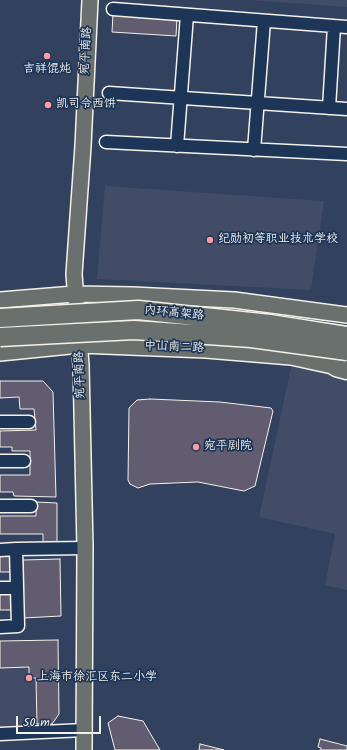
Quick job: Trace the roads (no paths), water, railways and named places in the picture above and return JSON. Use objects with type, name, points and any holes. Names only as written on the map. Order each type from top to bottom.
[{"type":"highway","name":"内环高架路","points":[[0,318],[138,310],[270,324],[347,336]]},
{"type":"highway","name":"内环高架路","points":[[0,338],[134,330],[251,338],[347,351]]},
{"type":"main road","name":"宛平南路","points":[[84,750],[85,548],[80,345],[74,294],[74,274],[83,146],[90,0]]},
{"type":"main road","points":[[0,300],[74,294],[125,294],[234,300],[347,315]]},
{"type":"main road","name":"中山南二路","points":[[0,353],[80,345],[206,350],[291,357],[343,369]]},
{"type":"street","points":[[113,10],[347,27]]},
{"type":"street","points":[[176,146],[187,15]]},
{"type":"street","points":[[254,150],[264,21]]},
{"type":"street","points":[[329,108],[334,26]]},
{"type":"street","points":[[109,93],[347,109]]},
{"type":"street","points":[[106,142],[347,154]]},
{"type":"street","points":[[0,422],[29,422]]},
{"type":"street","points":[[0,461],[24,461]]},
{"type":"street","points":[[0,506],[31,506]]},
{"type":"street","points":[[0,550],[85,548]]},
{"type":"street","points":[[0,627],[18,626],[16,549]]},
{"type":"street","points":[[0,588],[16,588]]},
{"type":"street","points":[[0,734],[84,730]]},
{"type":"place","name":"吉祥馄炖","points":[[47,56]]},
{"type":"place","name":"凯司令西饼","points":[[48,105]]},
{"type":"place","name":"纪勋初等职业技术学校","points":[[210,240]]},
{"type":"place","name":"宛平剧院","points":[[196,447]]},
{"type":"place","name":"上海市徐汇区东二小学","points":[[29,678]]}]
